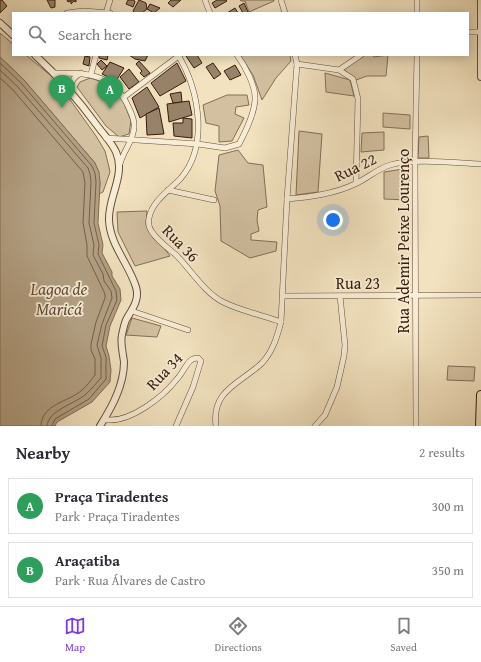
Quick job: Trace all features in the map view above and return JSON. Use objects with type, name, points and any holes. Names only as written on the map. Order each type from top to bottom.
[{"type":"main road","points":[[480,426],[481,395]]},
{"type":"street","points":[[108,12],[110,0]]},
{"type":"street","points":[[205,0],[210,12]]},
{"type":"street","points":[[281,0],[284,12]]},
{"type":"street","points":[[417,0],[417,12]]},
{"type":"street","points":[[481,0],[481,77]]},
{"type":"street","points":[[75,12],[96,12]]},
{"type":"street","points":[[0,23],[12,34]]},
{"type":"street","points":[[469,32],[481,32]]},
{"type":"street","points":[[36,56],[54,72],[70,90],[117,154],[120,167]]},
{"type":"street","points":[[91,74],[96,56]]},
{"type":"street","points":[[124,97],[178,56]]},
{"type":"street","name":"Rua 36","points":[[179,56],[188,76],[194,98],[199,126],[198,144],[194,157],[185,172],[155,205],[150,213],[149,223],[152,233],[176,256],[210,293],[222,302],[281,322]]},
{"type":"street","points":[[106,138],[198,144],[225,148],[239,144],[247,126],[255,99],[249,75],[238,56]]},
{"type":"street","points":[[216,426],[216,411],[219,399],[226,390],[262,363],[272,350],[281,322],[287,200],[297,64],[295,56]]},
{"type":"street","points":[[339,70],[360,56]]},
{"type":"street","name":"Rua Ademir Peixe Lourenço","points":[[416,426],[415,162],[417,56]]},
{"type":"street","points":[[297,64],[339,70],[353,79],[358,99],[356,184]]},
{"type":"street","points":[[54,72],[91,74],[112,86],[124,97],[134,119],[131,140],[123,155],[117,185],[110,203],[109,225],[113,238],[136,287],[137,299],[126,321],[121,337],[124,361],[121,383],[112,406],[100,426]]},
{"type":"street","points":[[70,90],[73,78],[82,73]]},
{"type":"street","name":"Rua 22","points":[[287,200],[333,192],[356,184],[378,169],[400,162],[481,164]]},
{"type":"street","points":[[168,190],[214,200]]},
{"type":"street","name":"Rua 23","points":[[282,296],[481,296]]},
{"type":"street","points":[[315,426],[325,415],[337,387],[344,356],[345,345],[340,296]]},
{"type":"street","points":[[132,311],[188,330]]},
{"type":"street","name":"Rua 34","points":[[106,418],[107,420],[119,419],[149,406],[171,386],[189,362],[198,358],[201,362],[193,387],[176,426]]},
{"type":"shaded area","points":[[240,0],[274,1],[249,12],[245,1]]},
{"type":"shaded area","points":[[0,33],[12,43],[12,56],[27,56],[56,80],[105,151],[110,172],[103,192],[99,194],[100,183],[95,163],[24,80],[0,57]]},
{"type":"shaded area","points":[[241,56],[290,56],[291,61],[276,78],[262,100],[253,75]]},
{"type":"shaded area","points":[[363,56],[388,56],[386,76],[367,76],[356,80],[343,69]]},
{"type":"shaded area","points":[[325,73],[350,80],[354,96],[326,92]]},
{"type":"shaded area","points":[[90,78],[106,83],[122,98],[131,121],[129,134],[119,137],[106,126],[77,87],[80,82]]},
{"type":"shaded area","points":[[227,95],[247,95],[249,105],[236,107],[235,114],[244,118],[232,141],[219,142],[219,126],[206,123],[203,105]]},
{"type":"shaded area","points":[[383,113],[410,115],[410,129],[383,127]]},
{"type":"shaded area","points":[[299,131],[322,134],[318,192],[296,195]]},
{"type":"shaded area","points":[[384,132],[384,150],[361,152],[362,133]]},
{"type":"shaded area","points":[[428,136],[429,158],[418,158],[419,137]]},
{"type":"shaded area","points":[[238,150],[248,163],[263,165],[267,207],[258,210],[257,220],[259,231],[251,234],[251,240],[277,242],[276,251],[250,258],[221,241],[220,206],[215,191],[219,155]]},
{"type":"shaded area","points":[[410,168],[408,200],[384,199],[384,172]]},
{"type":"shaded area","points":[[147,211],[146,225],[170,256],[135,266],[118,232],[117,212]]},
{"type":"shaded area","points":[[132,318],[161,326],[157,337],[126,335]]},
{"type":"shaded area","points":[[448,366],[475,367],[474,381],[447,380]]},
{"type":"water","name":"Lagoa de Maricá","points":[[0,57],[24,80],[95,163],[99,172],[100,183],[98,223],[103,245],[102,253],[112,272],[112,276],[120,289],[121,300],[110,326],[106,346],[111,370],[110,382],[92,402],[57,422],[55,426],[0,426]]},
{"type":"building","points":[[0,0],[2,0],[7,6],[0,13]]},
{"type":"building","points":[[47,0],[55,0],[55,7],[51,8]]},
{"type":"building","points":[[67,0],[76,0],[76,2],[74,1],[71,4],[71,1],[68,2]]},
{"type":"building","points":[[128,0],[134,0],[135,2],[133,7],[126,4]]},
{"type":"building","points":[[139,0],[146,3],[147,9],[143,12],[133,11]]},
{"type":"building","points":[[171,0],[181,0],[173,7],[168,3]]},
{"type":"building","points":[[217,0],[227,1],[215,8],[212,3]]},
{"type":"building","points":[[244,3],[248,12],[242,12],[239,6]]},
{"type":"building","points":[[150,4],[160,8],[155,12],[147,9]]},
{"type":"building","points":[[235,8],[237,12],[229,12]]},
{"type":"building","points":[[85,56],[90,57],[89,66],[83,64]]},
{"type":"building","points":[[99,56],[108,56],[107,60],[99,58]]},
{"type":"building","points":[[130,56],[148,56],[145,61],[135,59]]},
{"type":"building","points":[[186,56],[198,56],[202,63],[194,68]]},
{"type":"building","points":[[101,60],[107,66],[102,70],[97,64]]},
{"type":"building","points":[[139,61],[150,73],[144,77],[140,73],[142,71],[136,64]]},
{"type":"building","points":[[110,62],[124,68],[116,81],[102,74]]},
{"type":"building","points":[[177,63],[186,81],[160,96],[151,83]]},
{"type":"building","points":[[213,63],[221,74],[214,79],[206,67]]},
{"type":"building","points":[[235,65],[241,75],[230,80],[224,71]]},
{"type":"building","points":[[129,69],[139,82],[129,89],[120,77]]},
{"type":"building","points":[[147,87],[159,107],[140,118],[132,98]]},
{"type":"building","points":[[181,92],[182,102],[173,103],[170,94]]},
{"type":"building","points":[[189,101],[192,115],[169,122],[167,104]]},
{"type":"building","points":[[159,108],[164,134],[147,135],[146,114]]},
{"type":"building","points":[[183,118],[192,119],[192,138],[174,136],[173,123],[183,123]]},
{"type":"place","name":"Araçatiba","points":[[62,108]]},
{"type":"place","name":"Praça Tiradentes","points":[[110,109]]}]
